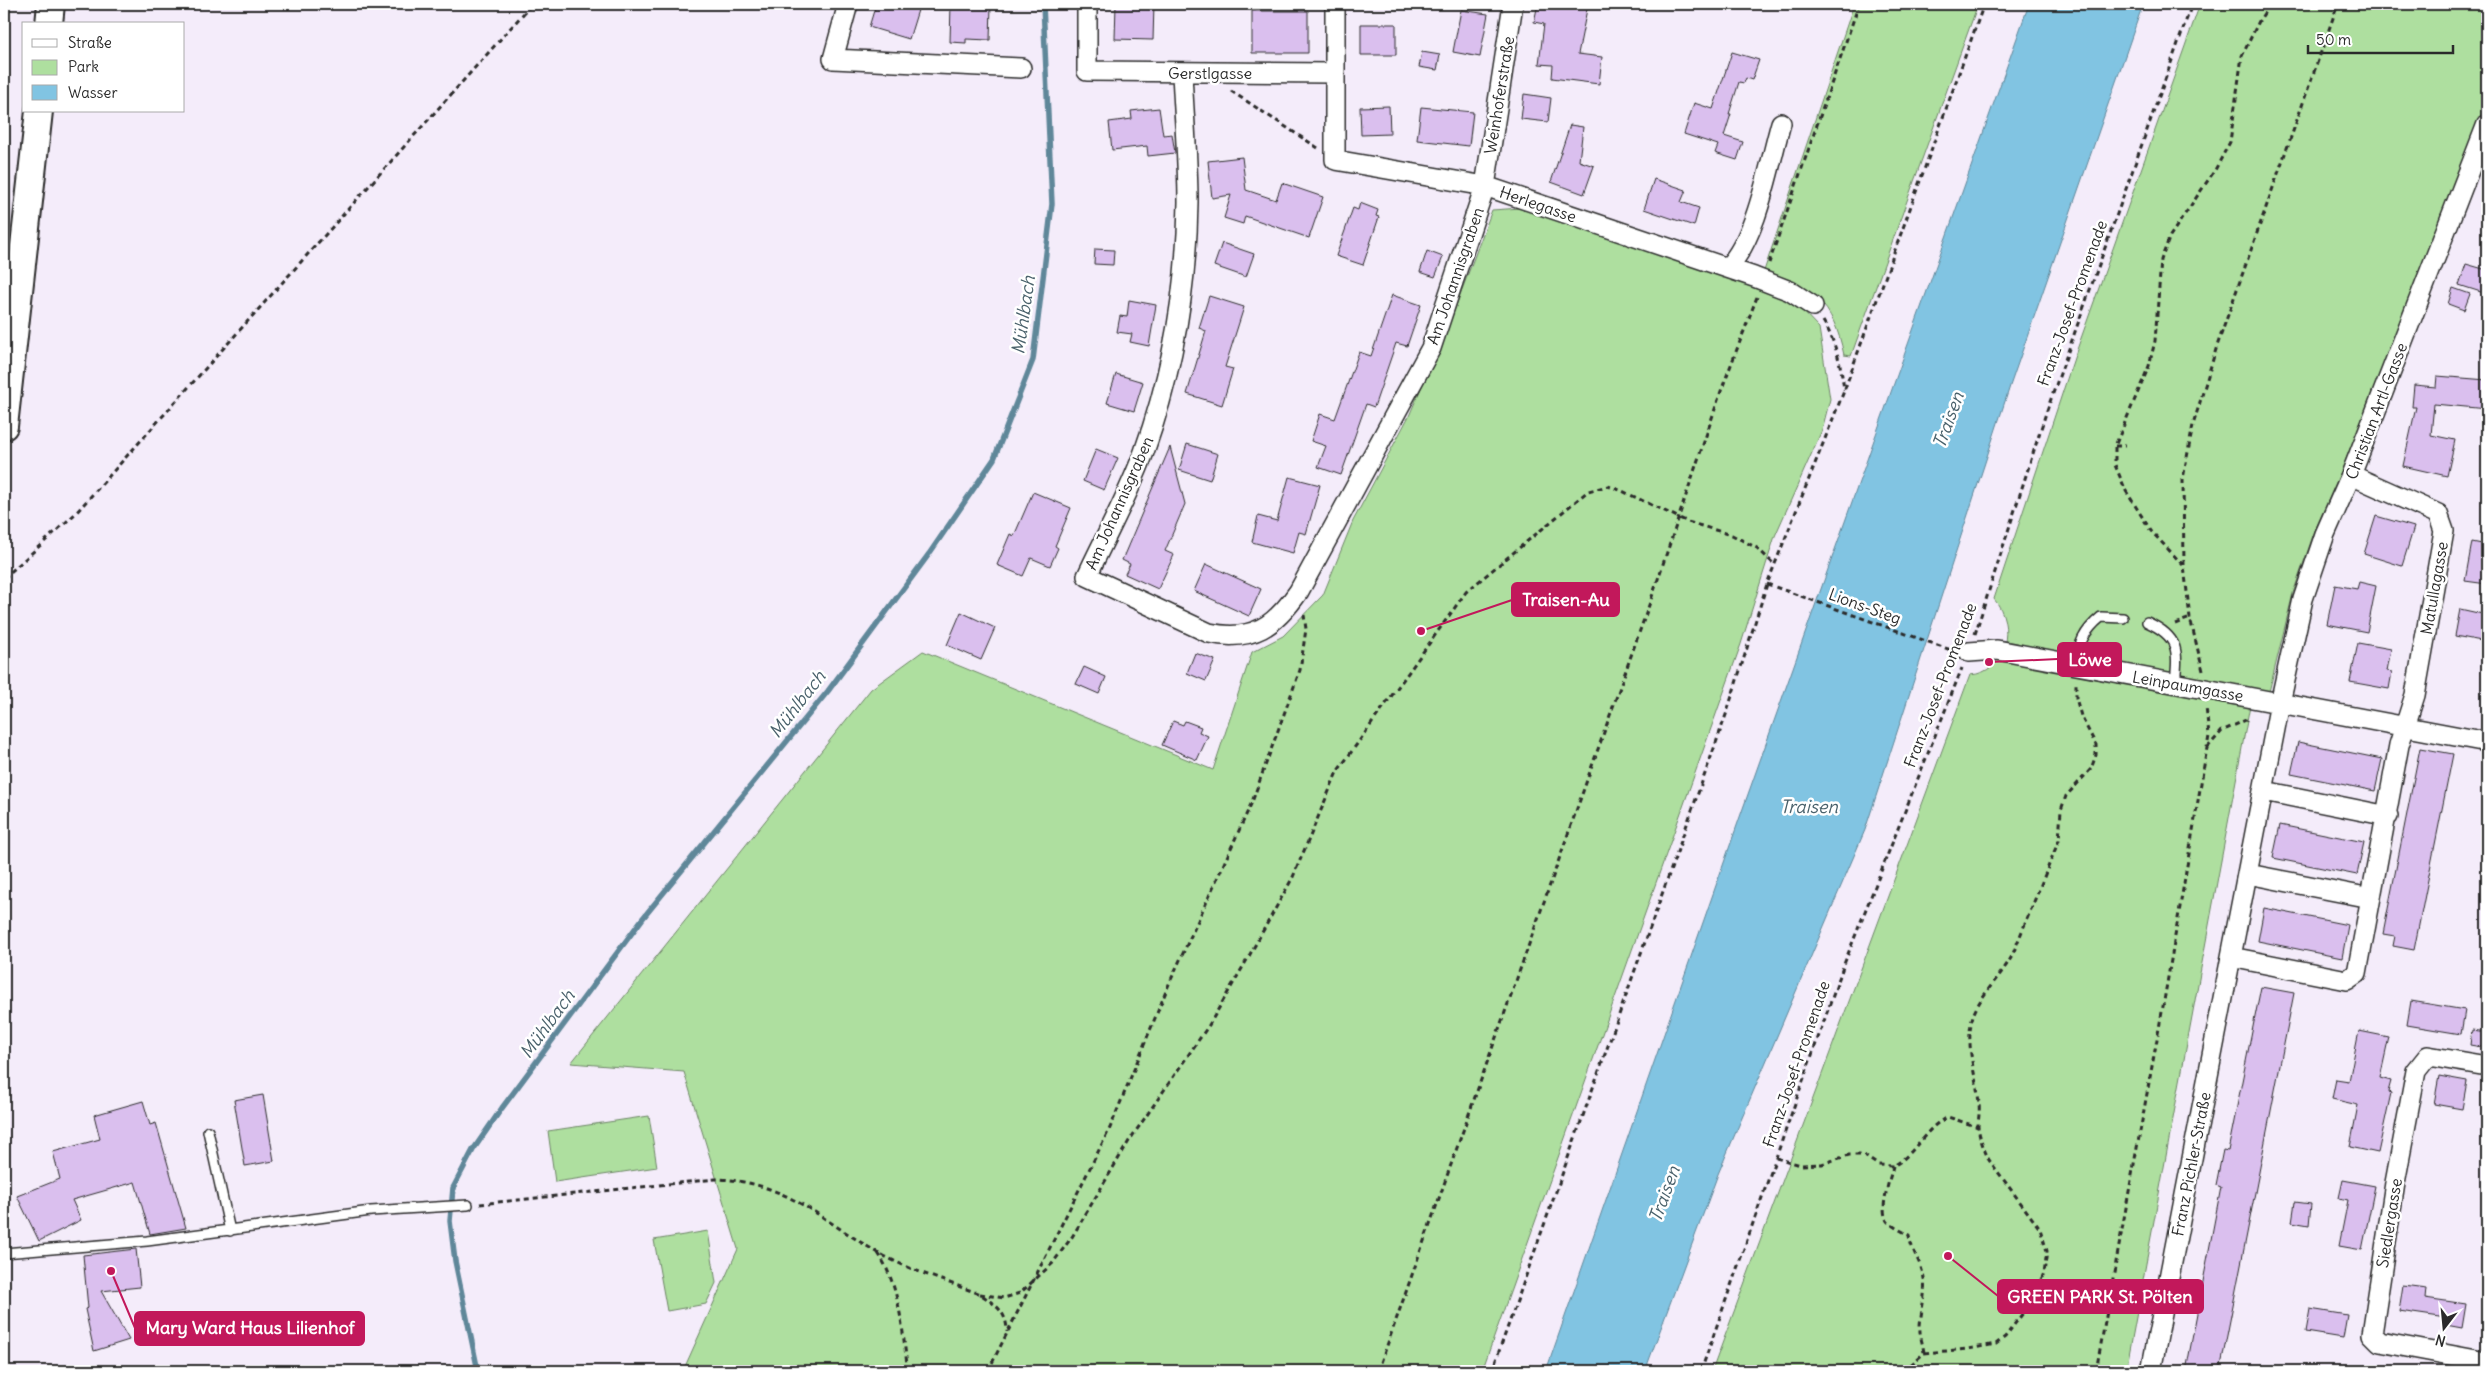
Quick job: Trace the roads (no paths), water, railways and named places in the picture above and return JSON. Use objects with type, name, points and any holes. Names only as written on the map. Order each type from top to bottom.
[{"type":"main road","points":[[49,22],[51,4]]},
{"type":"main road","points":[[4,426],[39,112]]},
{"type":"street","points":[[848,4],[833,59],[1021,68]]},
{"type":"street","name":"Gerstlgasse","points":[[1087,4],[1087,71],[1204,74],[1334,73]]},
{"type":"street","points":[[1334,73],[1335,4]]},
{"type":"street","name":"Weinhoferstraße","points":[[1485,186],[1513,4]]},
{"type":"street","name":"Am Johannisgraben","points":[[1182,73],[1188,201],[1186,258],[1178,328],[1162,394],[1144,453],[1087,576],[1210,633],[1231,637],[1250,634],[1263,629],[1287,608],[1299,591],[1431,348],[1485,186]]},
{"type":"street","name":"Herlegasse","points":[[1334,73],[1335,160],[1485,186],[1790,291],[1813,306]]},
{"type":"street","points":[[1727,268],[1739,256],[1749,237],[1781,124]]},
{"type":"street","name":"Christian Artl-Gasse","points":[[2280,703],[2303,599],[2325,534],[2352,475],[2487,124]]},
{"type":"street","name":"Matullagasse","points":[[2352,475],[2438,514],[2442,520],[2444,531],[2432,602],[2415,695],[2406,726]]},
{"type":"street","name":"Leinpaumgasse","points":[[1962,652],[1997,650],[2487,742]]},
{"type":"street","name":"Franz Pichler-Straße","points":[[2151,1371],[2280,703]]},
{"type":"street","points":[[2231,957],[2347,980],[2353,978],[2358,973],[2388,816],[2399,745],[2406,726]]},
{"type":"street","points":[[2264,791],[2388,816]]},
{"type":"street","points":[[2248,874],[2371,898]]},
{"type":"street","name":"Siedlergasse","points":[[2487,1066],[2428,1056],[2416,1071],[2395,1183],[2372,1330],[2373,1337],[2380,1342],[2453,1364],[2487,1362]]},
{"type":"lane","points":[[2076,665],[2078,648],[2086,629],[2100,617],[2123,618]]},
{"type":"lane","points":[[2147,622],[2163,630],[2173,640],[2177,654],[2175,684]]},
{"type":"lane","points":[[208,1131],[230,1231]]},
{"type":"lane","points":[[4,1253],[148,1242],[371,1212],[466,1205]]},
{"type":"water","name":"Traisen","points":[[2029,4],[2143,4],[2010,386],[1865,830],[1718,1174],[1645,1371],[1546,1371],[1741,814]]},
{"type":"waterway","name":"Mühlbach","points":[[478,1371],[455,1261],[450,1221],[453,1188],[473,1150],[643,918],[828,691],[929,554],[994,459],[1033,360],[1052,204],[1043,4]]},
{"type":"place","name":"Traisen-Au","points":[[1421,631]]},
{"type":"place","name":"Löwe","points":[[1989,662]]},
{"type":"place","name":"GREEN PARK St. Pölten","points":[[1948,1256]]},
{"type":"place","name":"Mary Ward Haus Lilienhof","points":[[111,1271]]}]
